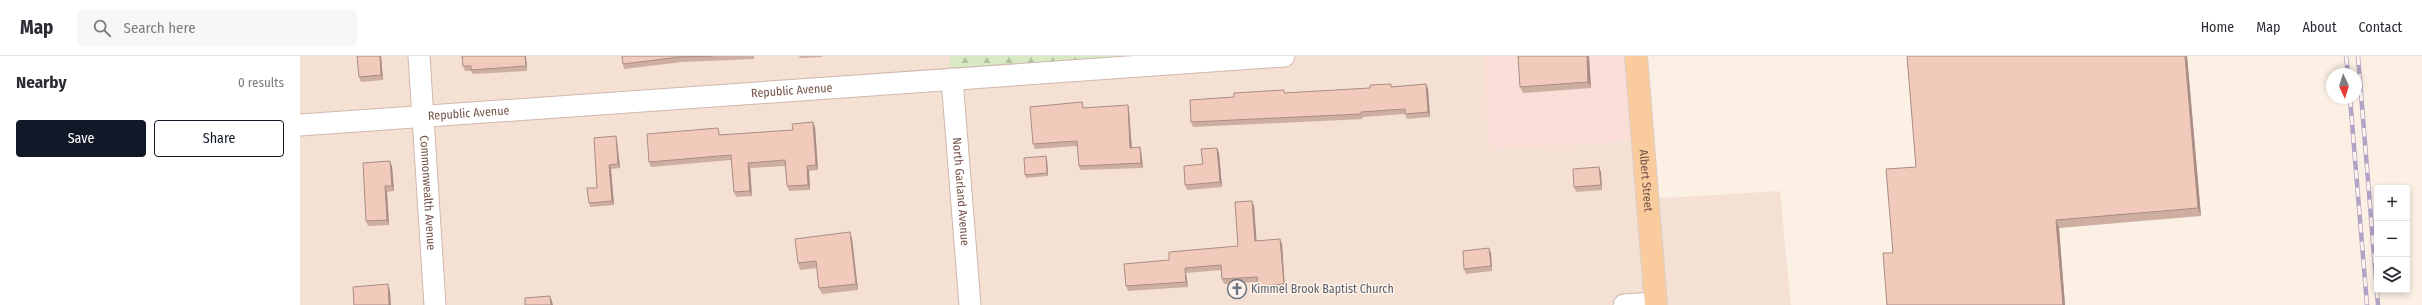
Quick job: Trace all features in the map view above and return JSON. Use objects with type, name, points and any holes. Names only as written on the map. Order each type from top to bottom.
[{"type":"main road","name":"Albert Street","points":[[1636,56],[1656,304]]},
{"type":"street","name":"Commonwealth Avenue","points":[[419,56],[435,305]]},
{"type":"street","name":"Republic Avenue","points":[[300,125],[1284,56]]},
{"type":"street","name":"North Garland Avenue","points":[[952,79],[970,305]]},
{"type":"street","points":[[1624,305],[1656,304]]},
{"type":"shaded area","points":[[300,56],[950,56],[952,79],[1284,56],[1483,56],[1491,150],[1643,140],[1647,199],[1780,191],[1791,305],[300,305]]},
{"type":"shaded area","points":[[1483,56],[1636,56],[1643,140],[1490,150]]},
{"type":"green space","points":[[950,56],[1284,56],[952,79]]},
{"type":"building","points":[[357,56],[380,56],[381,75],[359,77]]},
{"type":"building","points":[[462,56],[525,56],[526,66],[471,70],[471,66],[463,66]]},
{"type":"building","points":[[622,56],[713,56],[680,57],[623,64]]},
{"type":"building","points":[[1518,56],[1587,56],[1588,82],[1520,87]]},
{"type":"building","points":[[1907,56],[2185,56],[2198,208],[2056,220],[2063,305],[1887,305],[1883,253],[1893,253],[1886,169],[1916,167]]},
{"type":"building","points":[[1391,84],[1391,87],[1426,84],[1428,112],[1405,114],[1405,109],[1361,112],[1361,114],[1191,122],[1190,100],[1234,97],[1234,93],[1284,90],[1284,93],[1370,88],[1370,85]]},
{"type":"building","points":[[1082,102],[1083,108],[1128,105],[1130,148],[1140,147],[1141,163],[1079,166],[1077,141],[1033,144],[1030,107]]},
{"type":"building","points":[[813,122],[816,165],[807,166],[808,185],[787,186],[785,160],[748,163],[750,191],[734,192],[731,155],[649,162],[647,134],[718,128],[719,135],[793,130],[792,124]]},
{"type":"building","points":[[616,136],[618,164],[609,165],[612,201],[589,203],[587,188],[597,188],[594,138]]},
{"type":"building","points":[[1217,148],[1220,182],[1185,185],[1184,166],[1203,164],[1201,149]]},
{"type":"building","points":[[1046,156],[1047,173],[1025,175],[1024,158]]},
{"type":"building","points":[[390,161],[392,186],[385,186],[387,220],[366,221],[363,163]]},
{"type":"building","points":[[1599,167],[1601,185],[1574,187],[1573,169]]},
{"type":"building","points":[[1252,201],[1255,241],[1280,239],[1284,284],[1258,286],[1257,277],[1222,279],[1221,265],[1185,268],[1186,282],[1126,286],[1124,264],[1169,260],[1169,252],[1238,246],[1235,202]]},
{"type":"building","points":[[850,232],[856,284],[819,288],[816,261],[798,263],[795,239]]},
{"type":"building","points":[[1489,248],[1491,266],[1464,269],[1463,251]]},
{"type":"building","points":[[388,284],[389,305],[354,305],[353,287]]},
{"type":"building","points":[[550,296],[551,305],[525,305],[525,298]]},
{"type":"railway","points":[[2346,56],[2347,68]]},
{"type":"railway","points":[[2358,56],[2378,305]]},
{"type":"railway","points":[[2350,104],[2367,305]]},
{"type":"place","name":"Kimmel Brook Baptist Church","points":[[1237,289]]}]
